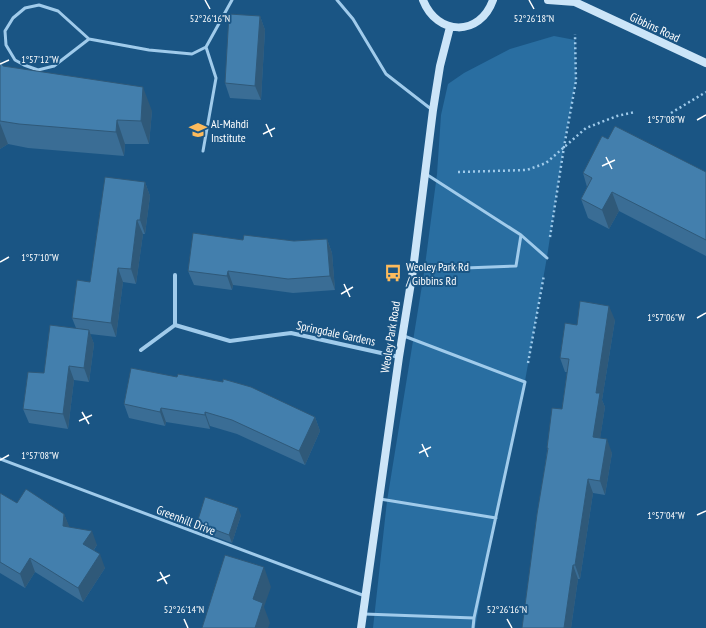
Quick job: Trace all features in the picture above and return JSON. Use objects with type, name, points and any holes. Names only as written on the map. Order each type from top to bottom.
[{"type":"street","points":[[423,0],[426,9],[440,23],[450,27],[461,28],[472,25],[482,19],[496,0]]},
{"type":"street","name":"Gibbins Road","points":[[548,0],[575,2],[706,63]]},
{"type":"street","name":"Weoley Park Road","points":[[361,628],[402,336],[413,270],[433,110],[440,66],[450,27]]},
{"type":"street","points":[[141,350],[175,325],[175,275]]},
{"type":"street","name":"Springdale Gardens","points":[[175,325],[230,341],[291,333],[399,357]]},
{"type":"lane","points":[[89,39],[54,66],[38,70],[24,66],[15,60],[6,45],[5,31],[13,18],[25,8],[39,5],[58,11],[89,39],[149,50],[192,54],[206,47],[232,0]]},
{"type":"lane","points":[[337,0],[353,19],[386,74],[433,110]]},
{"type":"lane","points":[[203,150],[216,78],[206,47]]},
{"type":"lane","points":[[424,174],[521,235],[547,258]]},
{"type":"lane","points":[[413,270],[516,266],[521,235]]},
{"type":"lane","points":[[402,336],[524,382],[473,628]]},
{"type":"lane","name":"Greenhill Drive","points":[[0,459],[366,597]]},
{"type":"lane","points":[[380,499],[496,518]]},
{"type":"lane","points":[[364,614],[474,618]]},
{"type":"path","points":[[524,382],[547,258],[576,81],[575,34]]},
{"type":"path","points":[[672,113],[706,92]]},
{"type":"path","points":[[424,174],[527,170],[546,163],[586,128],[617,116],[635,112]]},
{"type":"shaded area","points":[[554,36],[575,40],[576,80],[525,381],[495,519],[475,628],[373,628],[387,501],[424,273],[437,174],[441,115],[448,84],[464,73],[510,49]]},
{"type":"building","points":[[229,14],[260,16],[255,86],[225,83]]},
{"type":"building","points":[[0,60],[3,66],[143,87],[141,121],[117,120],[116,132],[0,121]]},
{"type":"building","points":[[615,126],[706,172],[706,240],[612,192],[602,210],[581,199],[592,178],[583,173],[602,136],[608,139]]},
{"type":"building","points":[[105,177],[145,182],[140,220],[137,220],[131,269],[118,268],[111,323],[72,318],[77,280],[90,282]]},
{"type":"building","points":[[193,233],[243,240],[244,235],[294,241],[327,239],[330,276],[288,279],[228,271],[227,276],[188,271]]},
{"type":"building","points":[[580,301],[609,306],[596,393],[600,393],[593,437],[607,439],[600,481],[588,479],[564,628],[522,628],[537,514],[548,448],[552,408],[562,409],[569,359],[560,358],[565,323],[577,325]]},
{"type":"building","points":[[50,325],[89,330],[84,368],[69,366],[63,414],[23,409],[28,372],[44,373]]},
{"type":"building","points":[[131,368],[177,377],[178,374],[223,382],[223,379],[251,387],[315,417],[299,451],[232,420],[205,412],[205,415],[161,408],[160,412],[124,404]]},
{"type":"building","points":[[26,489],[64,514],[63,526],[92,531],[83,544],[100,554],[78,588],[30,558],[20,574],[0,562],[0,493],[17,503]]},
{"type":"building","points":[[205,497],[238,508],[229,535],[197,523]]},
{"type":"building","points":[[225,555],[264,567],[253,599],[263,603],[255,628],[202,628]]},
{"type":"place","name":"Al-Mahdi Institute","points":[[198,130]]},
{"type":"place","name":"Weoley Park Rd / Gibbins Rd","points":[[393,273]]}]
